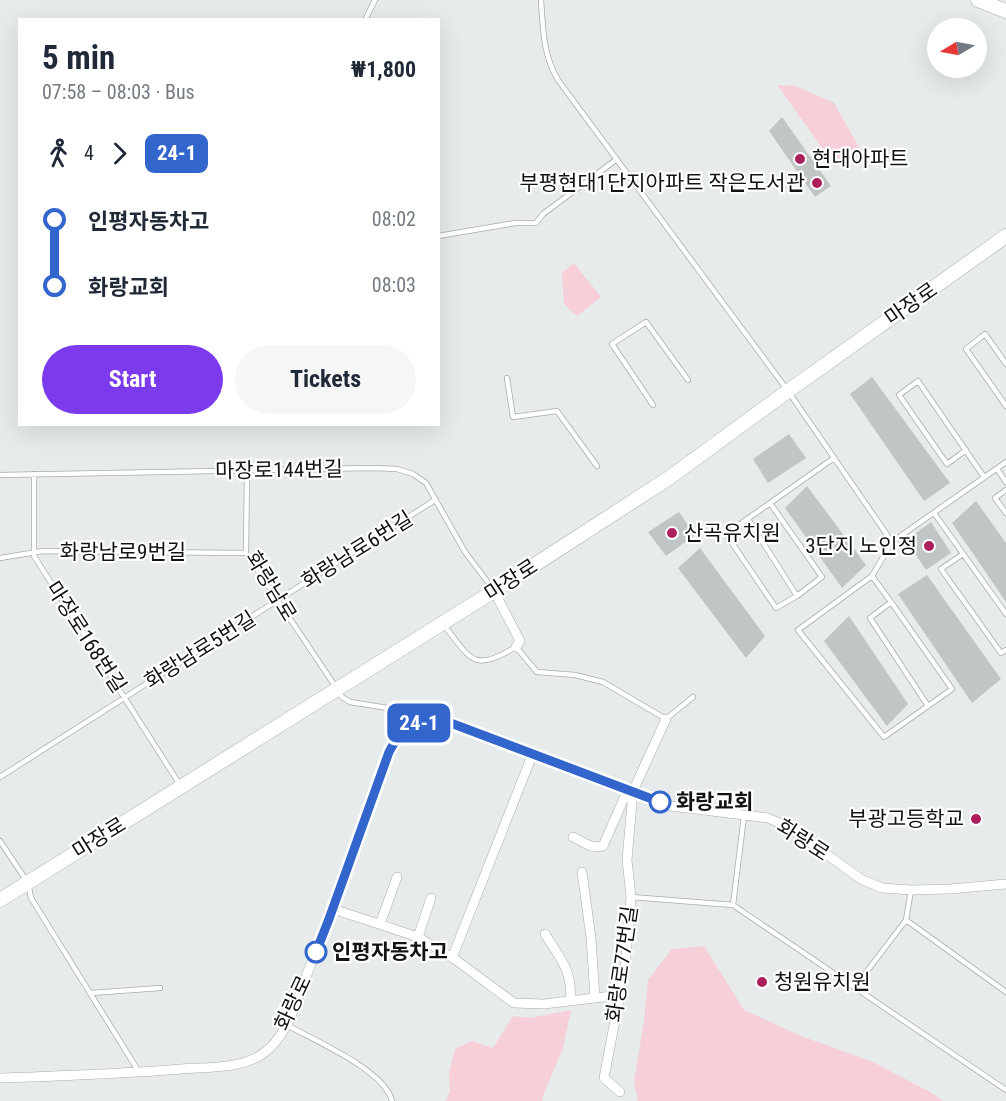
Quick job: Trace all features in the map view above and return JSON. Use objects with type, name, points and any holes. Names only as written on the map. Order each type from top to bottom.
[{"type":"main road","points":[[978,0],[1006,11]]},
{"type":"main road","name":"마장로","points":[[0,900],[494,591],[669,478],[1006,236]]},
{"type":"street","points":[[494,591],[520,641],[516,647]]},
{"type":"street","points":[[573,837],[589,846],[596,848],[603,846],[625,796],[633,791],[666,719]]},
{"type":"street","name":"화랑로","points":[[0,1078],[140,1072],[225,1065],[247,1061],[260,1056],[270,1048],[285,1024],[333,909],[389,752],[396,738],[406,728],[427,721],[448,722],[461,726],[671,806],[768,818],[788,827],[861,879],[882,888],[950,889],[1006,884]]},
{"type":"street","points":[[452,958],[533,753]]},
{"type":"street","name":"화랑로77번길","points":[[620,1092],[604,1078],[626,968],[631,897],[627,860],[633,791]]},
{"type":"street","points":[[582,872],[591,938],[595,998]]},
{"type":"street","points":[[380,924],[397,877]]},
{"type":"street","points":[[418,937],[431,897]]},
{"type":"street","points":[[333,909],[418,937],[452,958],[514,1003],[544,1004],[620,995]]},
{"type":"street","points":[[545,934],[570,975],[572,987],[570,1001]]},
{"type":"lane","points":[[366,18],[375,0]]},
{"type":"lane","points":[[542,0],[545,51],[550,67],[788,391],[892,542]]},
{"type":"lane","points":[[440,236],[515,223],[536,223],[543,214],[617,159]]},
{"type":"lane","points":[[653,405],[612,344],[646,322],[688,380]]},
{"type":"lane","points":[[1006,364],[985,334],[966,349],[1006,406]]},
{"type":"lane","points":[[507,378],[513,417],[557,411],[597,466]]},
{"type":"lane","points":[[966,450],[947,464],[898,395],[918,381],[966,450],[984,477]]},
{"type":"lane","points":[[770,504],[822,577],[776,608],[726,534],[834,458]]},
{"type":"lane","points":[[872,576],[952,689],[884,737],[798,630],[872,576],[892,542],[1006,462]]},
{"type":"lane","name":"마장로144번길","points":[[0,475],[397,469],[413,474],[426,483],[465,552],[494,591]]},
{"type":"lane","points":[[997,469],[1006,482]]},
{"type":"lane","name":"화랑남로","points":[[247,471],[246,552],[337,689]]},
{"type":"lane","points":[[34,474],[34,554]]},
{"type":"lane","points":[[1006,490],[995,498],[1006,513]]},
{"type":"lane","name":"화랑남로6번길","points":[[278,600],[435,500]]},
{"type":"lane","points":[[934,513],[1006,614]]},
{"type":"lane","points":[[748,519],[797,596]]},
{"type":"lane","name":"화랑남로9번길","points":[[0,558],[43,551],[246,552]]},
{"type":"lane","name":"마장로168번길","points":[[34,554],[181,787]]},
{"type":"lane","points":[[963,554],[940,569],[1001,653],[1006,650]]},
{"type":"lane","name":"화랑남로5번길","points":[[0,777],[278,600]]},
{"type":"lane","points":[[891,602],[870,618],[928,706]]},
{"type":"lane","points":[[442,623],[463,649],[474,659],[483,663],[498,658],[516,647],[537,672],[575,675],[603,682],[666,719],[693,697]]},
{"type":"lane","points":[[337,689],[342,697],[350,702],[413,712],[427,721]]},
{"type":"lane","points":[[733,905],[744,815]]},
{"type":"lane","points":[[0,841],[27,883],[31,898],[140,1072]]},
{"type":"lane","points":[[855,987],[906,920],[911,890]]},
{"type":"lane","points":[[631,897],[733,905],[1006,1090]]},
{"type":"lane","points":[[906,920],[1006,992]]},
{"type":"lane","points":[[91,993],[160,988]]},
{"type":"lane","points":[[285,1024],[363,1067],[388,1089],[392,1101]]},
{"type":"shaded area","points":[[777,85],[796,86],[834,103],[860,149],[833,163]]},
{"type":"shaded area","points":[[574,263],[601,297],[577,316],[564,304],[562,273]]},
{"type":"shaded area","points":[[704,946],[744,1010],[801,1036],[873,1062],[943,1101],[638,1101],[634,1082],[648,980],[672,949]]},
{"type":"shaded area","points":[[571,1010],[563,1048],[542,1098],[543,1101],[445,1101],[450,1092],[449,1073],[455,1049],[472,1041],[493,1048],[513,1016],[530,1018]]},
{"type":"building","name":"현대아파트","points":[[782,117],[831,186],[815,197],[769,131]]},
{"type":"building","points":[[872,377],[950,483],[924,501],[850,394]]},
{"type":"building","points":[[789,434],[806,458],[768,483],[753,459]]},
{"type":"building","points":[[807,486],[866,565],[842,588],[785,508]]},
{"type":"building","points":[[976,501],[1006,543],[1006,602],[952,523]]},
{"type":"building","name":"산곡유치원","points":[[679,512],[695,535],[666,556],[648,532]]},
{"type":"building","name":"3단지 노인정","points":[[931,522],[951,553],[926,570],[906,540]]},
{"type":"building","points":[[700,548],[765,636],[746,658],[678,568]]},
{"type":"building","points":[[927,575],[1001,679],[972,703],[898,594]]},
{"type":"building","points":[[849,616],[908,704],[887,726],[824,641]]},
{"type":"bus line","name":"24-1","points":[[316,952],[389,752],[396,738],[406,728],[427,721],[448,722],[660,802]]},
{"type":"place","name":"현대아파트","points":[[800,159]]},
{"type":"place","name":"부평현대1단지아파트 작은도서관","points":[[817,183]]},
{"type":"place","name":"산곡유치원","points":[[672,533]]},
{"type":"place","name":"3단지 노인정","points":[[929,546]]},
{"type":"place","name":"화랑교회","points":[[660,802]]},
{"type":"place","name":"부광고등학교","points":[[976,819]]},
{"type":"place","name":"인평자동차고","points":[[316,952]]},
{"type":"place","name":"청원유치원","points":[[762,982]]}]
